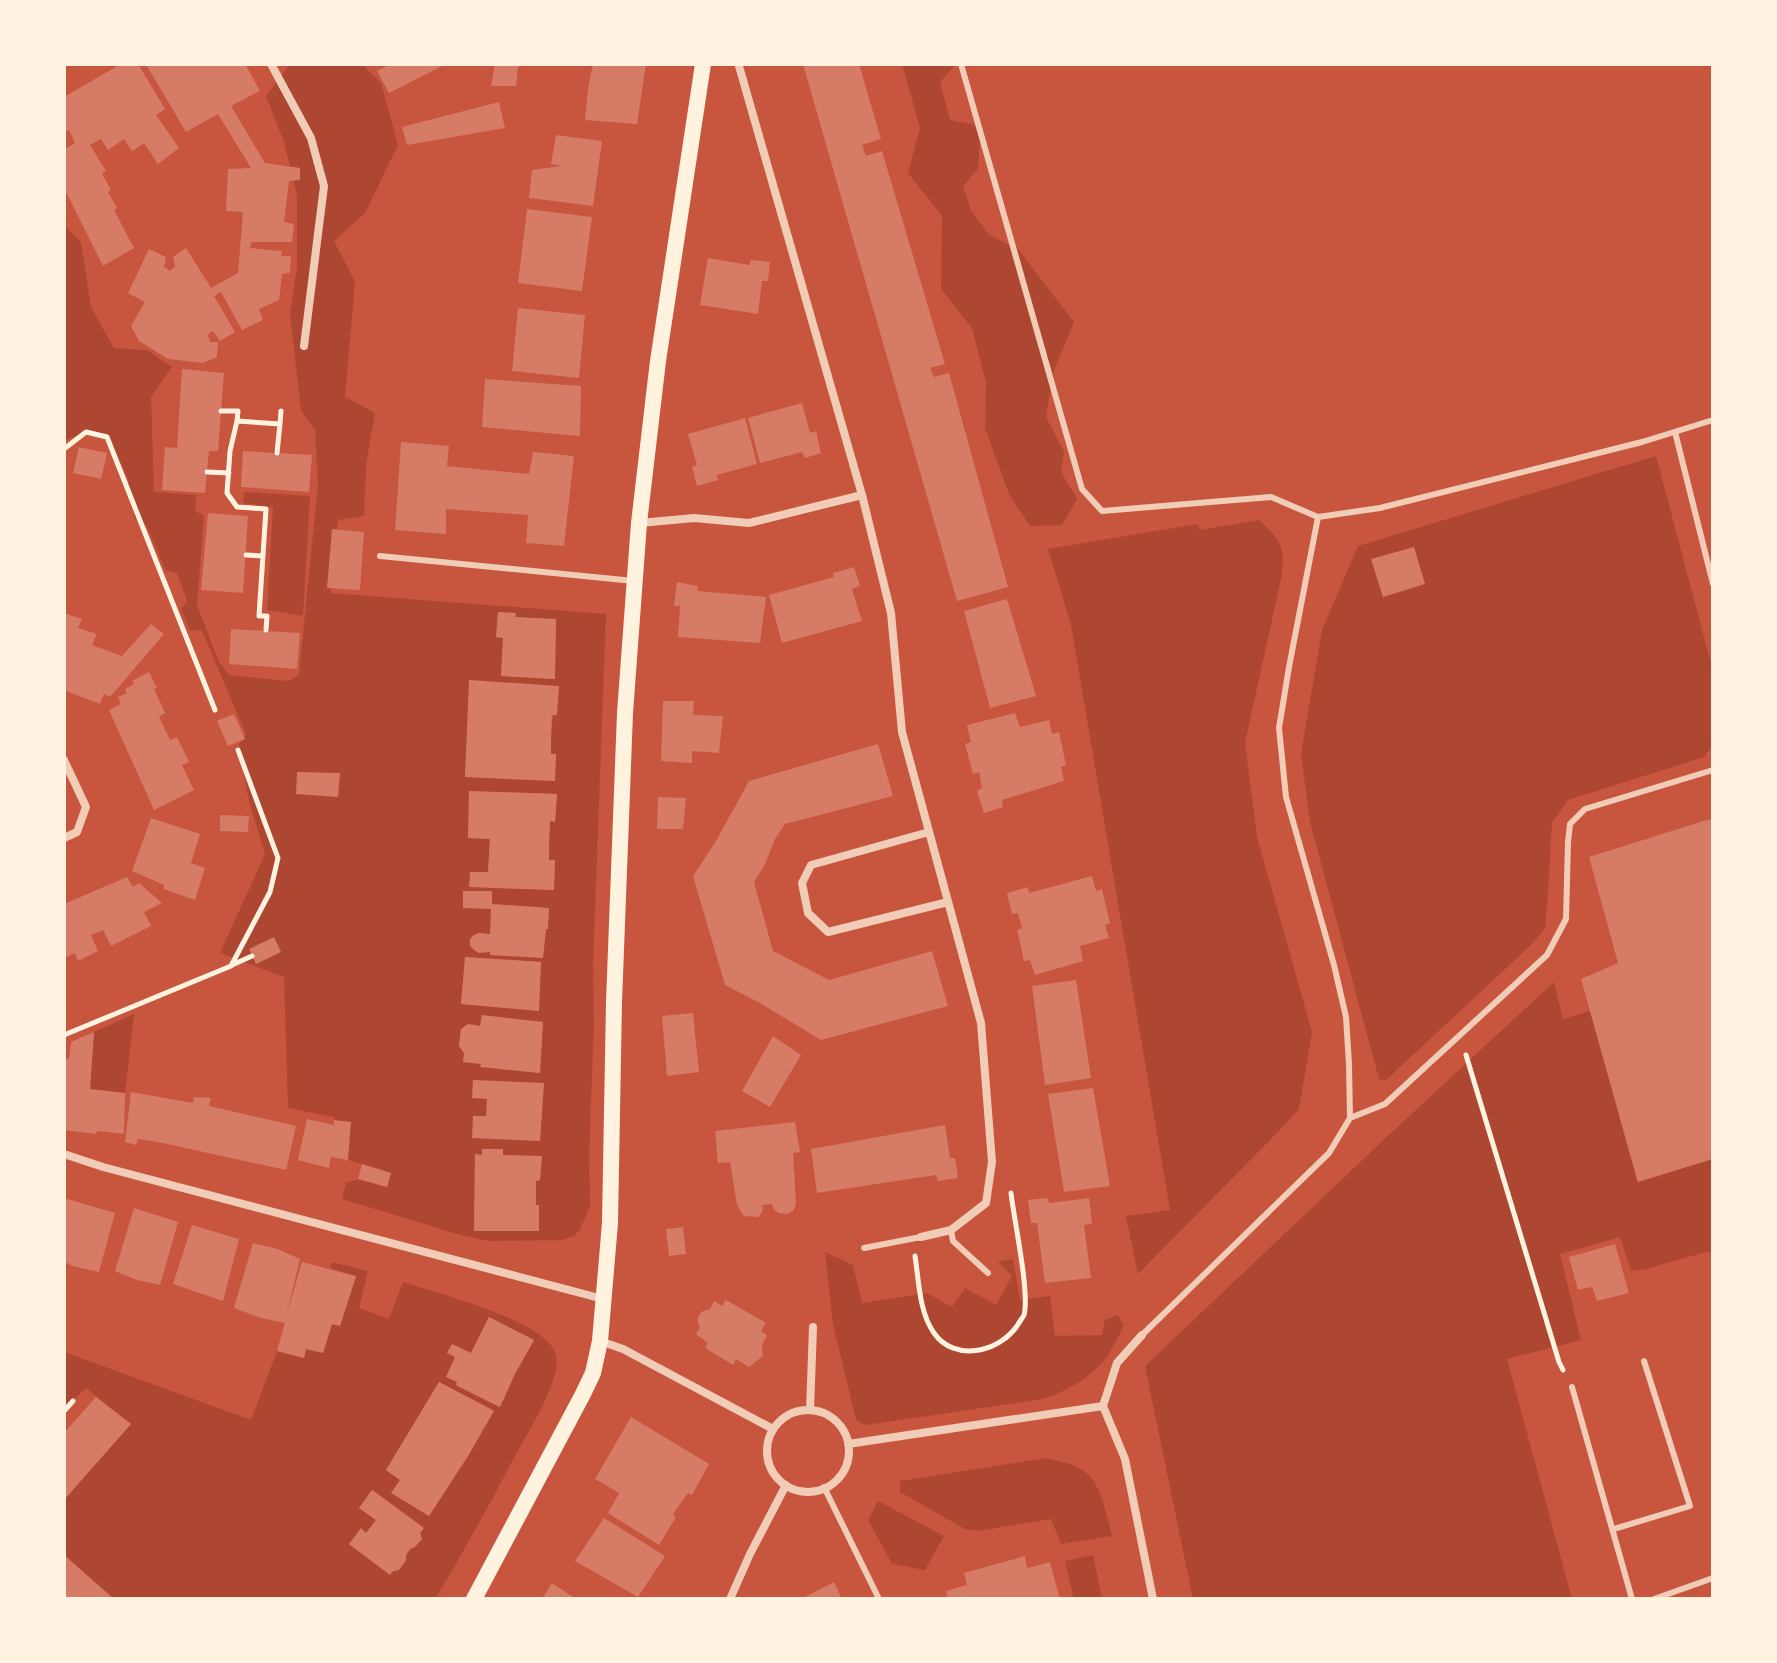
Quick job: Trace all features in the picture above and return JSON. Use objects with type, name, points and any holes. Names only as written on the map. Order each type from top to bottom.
[{"type":"main road","points":[[474,1599],[583,1394],[593,1373],[600,1341],[610,1223],[614,1002],[625,713],[634,581],[658,361],[703,64]]},
{"type":"street","points":[[271,64],[311,138],[324,186],[304,346]]},
{"type":"street","points":[[739,66],[862,495],[891,613],[902,732],[981,1023],[992,1162],[986,1203],[951,1230],[921,1237]]},
{"type":"street","points":[[639,523],[694,518],[749,523],[862,495]]},
{"type":"street","points":[[64,760],[86,807],[77,832],[64,838]]},
{"type":"street","points":[[929,832],[811,865],[802,883],[808,913],[828,932],[948,902]]},
{"type":"street","points":[[64,1154],[103,1167],[603,1299]]},
{"type":"street","points":[[810,1410],[813,1327]]},
{"type":"street","points":[[1142,1335],[1117,1363],[1103,1406],[1125,1459],[1153,1599]]},
{"type":"street","points":[[600,1341],[623,1349],[773,1429]]},
{"type":"street","points":[[848,1444],[1103,1406]]},
{"type":"street","points":[[810,1410],[823,1413],[841,1427],[848,1444],[846,1467],[838,1479],[821,1490],[799,1491],[786,1485],[774,1474],[768,1461],[769,1437],[773,1429],[796,1412],[810,1410]]},
{"type":"street","points":[[730,1599],[786,1485]]},
{"type":"lane","points":[[961,64],[1082,489],[1102,511],[1271,497],[1318,517],[1380,508],[1713,420]]},
{"type":"lane","points":[[1675,432],[1713,584]]},
{"type":"lane","points":[[1142,1335],[1319,1164],[1350,1118],[1346,1017],[1286,797],[1279,728],[1318,517]]},
{"type":"lane","points":[[380,556],[634,581]]},
{"type":"lane","points":[[1350,1118],[1385,1104],[1547,955],[1566,919],[1570,824],[1585,809],[1713,770]]},
{"type":"lane","points":[[951,1230],[953,1241],[988,1273]]},
{"type":"lane","points":[[864,1248],[921,1237]]},
{"type":"lane","points":[[1614,1529],[1690,1506],[1644,1361]]},
{"type":"lane","points":[[1572,1387],[1632,1599]]},
{"type":"lane","points":[[824,1487],[879,1599]]},
{"type":"lane","points":[[1654,1599],[1713,1578]]},
{"type":"path","points":[[221,411],[238,411],[230,451],[227,493],[237,507],[266,509],[259,616],[267,616],[266,630]]},
{"type":"path","points":[[277,453],[281,411]]},
{"type":"path","points":[[237,421],[280,424]]},
{"type":"path","points":[[64,449],[86,432],[107,437],[215,710]]},
{"type":"path","points":[[207,472],[229,473]]},
{"type":"path","points":[[246,555],[263,556]]},
{"type":"path","points":[[231,966],[270,892],[278,858],[238,750]]},
{"type":"path","points":[[64,1035],[252,956]]},
{"type":"path","points":[[1460,1035],[1559,1362],[1572,1387]]},
{"type":"path","points":[[64,1411],[73,1401]]},
{"type":"shaded area","points":[[290,64],[362,64],[381,83],[398,145],[365,213],[334,241],[355,282],[345,397],[375,413],[366,465],[364,516],[338,520],[330,593],[606,614],[593,966],[590,1206],[580,1230],[562,1240],[489,1241],[342,1199],[346,1183],[358,1179],[387,1187],[391,1173],[348,1160],[334,1117],[288,1108],[284,977],[220,953],[265,854],[249,801],[239,745],[246,734],[202,631],[190,630],[181,609],[187,601],[177,573],[166,571],[147,527],[135,519],[128,479],[107,433],[75,436],[64,441],[64,225],[81,243],[91,307],[114,348],[147,350],[172,367],[151,397],[154,492],[196,495],[195,511],[204,516],[197,605],[219,662],[229,675],[289,681],[299,675],[318,484],[315,430],[301,411],[290,314],[297,268],[297,196],[284,142],[266,96]],"holes":[[[498,612],[515,613],[515,617],[556,620],[555,679],[501,676],[503,638],[496,637]],[[559,686],[551,736],[551,754],[556,755],[555,781],[465,777],[468,729]],[[469,791],[557,794],[555,821],[550,821],[549,860],[555,861],[554,890],[470,887],[470,872],[488,872],[490,839]],[[465,957],[541,962],[538,1010],[461,1004]],[[482,1016],[543,1022],[539,1073],[463,1062],[464,1053],[459,1046],[461,1029],[469,1024],[480,1026]],[[482,1149],[502,1149],[503,1155],[542,1156],[540,1180],[536,1181],[539,1231],[474,1231],[475,1155],[482,1155]]]},
{"type":"shaded area","points":[[902,64],[956,64],[940,82],[950,120],[981,126],[978,169],[963,186],[971,210],[989,235],[1018,249],[1074,322],[1053,373],[1046,417],[1064,452],[1061,472],[1077,499],[1062,525],[1030,526],[1009,494],[985,428],[986,383],[972,328],[941,289],[942,216],[908,173],[920,128]]},
{"type":"shaded area","points":[[1656,456],[1713,671],[1713,744],[1704,757],[1568,800],[1552,823],[1545,928],[1530,946],[1386,1080],[1379,1079],[1310,822],[1301,754],[1322,630],[1358,546]]},
{"type":"shaded area","points":[[244,492],[310,496],[303,616],[267,610],[273,507],[243,503]]},
{"type":"shaded area","points":[[1259,520],[1280,543],[1283,564],[1245,743],[1257,837],[1312,1032],[1299,1109],[1138,1274],[1126,1216],[1170,1210],[1071,625],[1048,549],[1198,524],[1199,530]]},
{"type":"shaded area","points":[[1554,982],[1563,1019],[1590,1011],[1637,1181],[1713,1159],[1713,1250],[1631,1271],[1620,1237],[1560,1254],[1581,1340],[1507,1359],[1572,1599],[1193,1599],[1145,1366]]},
{"type":"shaded area","points":[[134,1014],[125,1093],[90,1089],[94,1032]]},
{"type":"shaded area","points":[[825,1252],[853,1265],[862,1303],[927,1293],[952,1307],[965,1288],[996,1305],[1012,1276],[998,1262],[1013,1259],[1020,1300],[1050,1296],[1055,1336],[1102,1335],[1105,1320],[1117,1315],[1124,1325],[1108,1355],[1095,1370],[1052,1396],[865,1425],[856,1420],[833,1324]]},
{"type":"shaded area","points":[[332,1262],[368,1271],[359,1308],[389,1319],[403,1282],[506,1317],[542,1337],[555,1351],[555,1373],[541,1409],[435,1599],[114,1599],[64,1555],[64,1500],[130,1424],[86,1388],[64,1409],[64,1352],[251,1420],[277,1351],[303,1358],[306,1349],[323,1353],[332,1324],[340,1326],[356,1277],[330,1268]],"holes":[[[489,1317],[534,1340],[499,1407],[456,1386],[457,1382],[446,1377],[455,1357],[447,1353],[452,1344],[471,1353]],[[439,1382],[494,1410],[429,1516],[392,1493],[400,1480],[386,1470]],[[373,1490],[424,1528],[420,1533],[422,1539],[409,1551],[399,1570],[390,1575],[349,1544],[362,1529],[366,1533],[376,1520],[359,1508]]]},
{"type":"shaded area","points":[[1047,1458],[1066,1463],[1089,1475],[1102,1499],[1112,1536],[1061,1544],[1051,1519],[977,1531],[965,1529],[900,1492],[900,1481]]},
{"type":"shaded area","points":[[878,1501],[944,1536],[925,1570],[892,1564],[868,1520]]},
{"type":"shaded area","points":[[1093,1555],[1102,1599],[1074,1599],[1065,1561]]},
{"type":"building","points":[[121,64],[138,64],[165,109],[156,115],[179,148],[158,164],[144,143],[132,151],[124,139],[108,150],[101,139],[90,145],[106,171],[102,174],[117,208],[114,210],[134,248],[103,266],[64,188],[64,150],[75,143],[69,130],[64,132],[64,97]]},
{"type":"building","points":[[245,64],[260,91],[231,106],[265,163],[300,168],[300,180],[289,181],[284,222],[294,224],[292,242],[251,242],[250,248],[282,251],[281,256],[291,256],[290,273],[282,274],[279,300],[259,309],[263,320],[242,330],[221,292],[214,296],[235,332],[220,341],[213,331],[208,334],[210,342],[218,342],[217,357],[203,363],[168,359],[139,341],[131,326],[145,302],[128,293],[149,249],[166,257],[164,267],[170,271],[175,266],[173,257],[186,248],[211,288],[238,273],[243,212],[226,211],[228,169],[251,168],[218,114],[186,132],[147,66]]},
{"type":"building","points":[[391,64],[446,64],[389,93],[377,71]]},
{"type":"building","points":[[495,64],[524,64],[518,67],[516,86],[491,86]]},
{"type":"building","points":[[593,64],[646,64],[637,124],[585,120]]},
{"type":"building","points":[[803,64],[859,64],[881,139],[862,145],[866,156],[882,151],[945,364],[930,368],[934,377],[949,373],[1008,587],[957,601]]},
{"type":"building","points":[[499,102],[505,128],[407,145],[402,127]]},
{"type":"building","points":[[556,135],[602,141],[593,206],[529,198],[532,170],[561,166],[551,164]]},
{"type":"building","points":[[527,209],[592,217],[582,291],[518,283]]},
{"type":"building","points":[[708,258],[749,265],[751,260],[770,262],[768,281],[762,281],[758,314],[700,305]]},
{"type":"building","points":[[518,308],[585,315],[579,378],[512,371]]},
{"type":"building","points":[[182,369],[224,373],[218,451],[209,451],[205,493],[162,490],[165,447],[177,448]]},
{"type":"building","points":[[485,379],[581,386],[580,436],[482,427]]},
{"type":"building","points":[[802,403],[810,433],[816,431],[821,453],[805,458],[802,452],[760,463],[748,418]]},
{"type":"building","points":[[745,418],[757,464],[717,475],[718,480],[697,486],[692,467],[697,465],[688,434]]},
{"type":"building","points":[[401,442],[449,446],[447,466],[529,474],[533,452],[574,456],[564,546],[526,543],[528,515],[446,509],[446,534],[395,530]]},
{"type":"building","points":[[79,447],[107,453],[101,479],[73,473]]},
{"type":"building","points":[[243,451],[312,455],[309,492],[241,487]]},
{"type":"building","points":[[208,513],[248,516],[243,593],[201,590]]},
{"type":"building","points":[[332,529],[364,532],[360,590],[327,588]]},
{"type":"building","points":[[1414,547],[1425,584],[1383,597],[1371,559]]},
{"type":"building","points":[[854,567],[860,586],[852,589],[862,621],[782,643],[769,595],[834,577],[833,573]]},
{"type":"building","points":[[677,582],[697,586],[698,591],[766,597],[760,643],[678,637],[680,606],[674,606]]},
{"type":"building","points":[[1007,599],[1036,696],[990,708],[964,611]]},
{"type":"building","points":[[498,612],[516,613],[515,617],[556,619],[555,679],[501,676],[503,638],[496,637]]},
{"type":"building","points":[[64,613],[82,619],[78,628],[97,634],[92,645],[122,656],[151,624],[164,634],[110,697],[104,694],[100,704],[64,690]]},
{"type":"building","points":[[231,629],[300,633],[297,669],[229,664]]},
{"type":"building","points":[[149,672],[165,713],[159,717],[170,740],[177,737],[189,762],[182,765],[194,790],[154,810],[109,710],[121,704],[118,697],[127,693],[125,689],[134,684],[132,681]]},
{"type":"building","points":[[469,680],[559,686],[557,715],[552,715],[551,734],[551,754],[556,754],[555,781],[465,777]]},
{"type":"building","points":[[663,701],[694,701],[693,715],[723,716],[719,753],[692,751],[692,763],[661,761]]},
{"type":"building","points":[[1015,713],[1020,727],[1049,720],[1052,734],[1059,732],[1066,765],[1061,767],[1064,781],[1002,800],[1003,807],[984,813],[977,791],[982,788],[979,772],[973,774],[965,744],[971,742],[967,725]]},
{"type":"building","points":[[234,714],[245,739],[228,746],[217,721]]},
{"type":"building","points":[[878,744],[893,796],[785,824],[754,882],[773,951],[829,980],[932,951],[948,1006],[821,1040],[725,985],[693,876],[749,781]]},
{"type":"building","points":[[297,772],[340,773],[338,797],[296,794]]},
{"type":"building","points":[[469,791],[557,794],[555,822],[550,821],[549,841],[549,860],[555,860],[554,890],[469,887],[470,872],[488,872],[490,839],[468,838]]},
{"type":"building","points":[[658,797],[686,798],[683,829],[657,829]]},
{"type":"building","points":[[220,815],[249,816],[248,832],[220,831]]},
{"type":"building","points":[[151,818],[200,834],[191,863],[205,868],[195,900],[164,889],[164,885],[132,871]]},
{"type":"building","points":[[1713,818],[1713,1159],[1638,1182],[1581,979],[1618,963],[1589,857]]},
{"type":"building","points":[[1092,876],[1096,891],[1102,889],[1110,923],[1105,925],[1109,938],[1080,946],[1083,961],[1035,975],[1030,960],[1024,961],[1017,930],[1022,928],[1018,913],[1012,914],[1007,893],[1028,887],[1029,893]]},
{"type":"building","points":[[127,877],[133,887],[139,883],[162,903],[144,912],[151,926],[111,946],[103,930],[91,935],[98,951],[78,961],[75,953],[64,958],[64,904]]},
{"type":"building","points":[[463,891],[492,891],[492,904],[549,908],[543,958],[490,955],[490,952],[474,950],[470,939],[474,935],[490,934],[491,909],[463,908]]},
{"type":"building","points":[[274,937],[281,952],[256,964],[249,949]]},
{"type":"building","points":[[465,957],[541,962],[539,1011],[461,1004]]},
{"type":"building","points":[[1076,980],[1091,1078],[1045,1085],[1032,986]]},
{"type":"building","points":[[693,1013],[699,1072],[667,1076],[662,1016]]},
{"type":"building","points":[[482,1015],[543,1022],[540,1073],[480,1067],[481,1064],[463,1062],[464,1053],[459,1046],[461,1029],[468,1024],[480,1026]]},
{"type":"building","points":[[94,1032],[90,1089],[125,1093],[124,1134],[64,1130],[64,1059],[69,1059],[71,1042]]},
{"type":"building","points":[[773,1036],[801,1055],[770,1107],[742,1091]]},
{"type":"building","points":[[473,1080],[544,1083],[540,1141],[472,1138],[473,1116],[486,1116],[487,1099],[472,1098]]},
{"type":"building","points":[[1093,1088],[1110,1186],[1064,1192],[1048,1094]]},
{"type":"building","points":[[131,1092],[193,1103],[194,1097],[211,1098],[209,1106],[296,1126],[286,1170],[158,1142],[138,1139],[136,1145],[125,1142]]},
{"type":"building","points":[[307,1119],[334,1125],[334,1120],[351,1122],[348,1160],[331,1157],[329,1168],[298,1160]]},
{"type":"building","points":[[795,1122],[800,1152],[793,1153],[796,1204],[793,1211],[779,1213],[772,1204],[763,1205],[758,1217],[744,1216],[737,1205],[730,1162],[718,1163],[715,1131]]},
{"type":"building","points":[[945,1125],[950,1158],[955,1158],[958,1178],[938,1181],[936,1175],[817,1193],[811,1149]]},
{"type":"building","points":[[482,1149],[503,1149],[503,1155],[542,1156],[540,1180],[536,1181],[539,1231],[474,1231],[475,1154],[482,1155]]},
{"type":"building","points":[[362,1164],[391,1173],[387,1187],[358,1179]]},
{"type":"building","points":[[64,1198],[115,1213],[99,1272],[64,1261]]},
{"type":"building","points":[[1048,1198],[1049,1203],[1089,1198],[1092,1224],[1084,1225],[1091,1278],[1045,1283],[1037,1223],[1031,1223],[1028,1200]]},
{"type":"building","points":[[134,1208],[178,1222],[160,1285],[115,1271]]},
{"type":"building","points":[[192,1225],[239,1239],[223,1301],[173,1284]]},
{"type":"building","points":[[683,1227],[686,1254],[669,1256],[666,1229]]},
{"type":"building","points":[[253,1243],[300,1259],[286,1317],[302,1262],[356,1276],[340,1326],[332,1324],[323,1353],[306,1349],[304,1358],[277,1351],[285,1323],[234,1308]]},
{"type":"building","points":[[1615,1244],[1629,1293],[1597,1301],[1592,1287],[1578,1290],[1569,1257]]},
{"type":"building","points":[[726,1300],[766,1323],[761,1331],[767,1335],[762,1345],[763,1356],[749,1367],[736,1359],[733,1365],[705,1348],[708,1343],[696,1334],[700,1328],[697,1320],[701,1312],[710,1309],[714,1301],[722,1306]]},
{"type":"building","points":[[489,1317],[534,1340],[500,1407],[446,1377],[455,1357],[447,1353],[452,1344],[471,1353]]},
{"type":"building","points":[[439,1382],[494,1411],[429,1516],[391,1493],[400,1480],[386,1470]]},
{"type":"building","points":[[96,1397],[131,1424],[64,1500],[64,1433]]},
{"type":"building","points":[[631,1417],[709,1464],[692,1495],[688,1493],[673,1514],[676,1517],[659,1545],[608,1513],[619,1493],[595,1479]]},
{"type":"building","points":[[372,1490],[424,1528],[420,1533],[422,1539],[410,1549],[399,1570],[390,1575],[349,1544],[361,1528],[366,1533],[376,1520],[359,1508]]},
{"type":"building","points":[[604,1518],[665,1556],[638,1597],[575,1561]]},
{"type":"building","points":[[64,1555],[114,1599],[64,1599]]},
{"type":"building","points":[[1025,1556],[1027,1568],[1050,1562],[1060,1599],[948,1599],[946,1591],[967,1585],[964,1573]]},
{"type":"building","points":[[834,1582],[842,1599],[801,1599]]},
{"type":"building","points":[[552,1583],[576,1599],[542,1599]]}]
